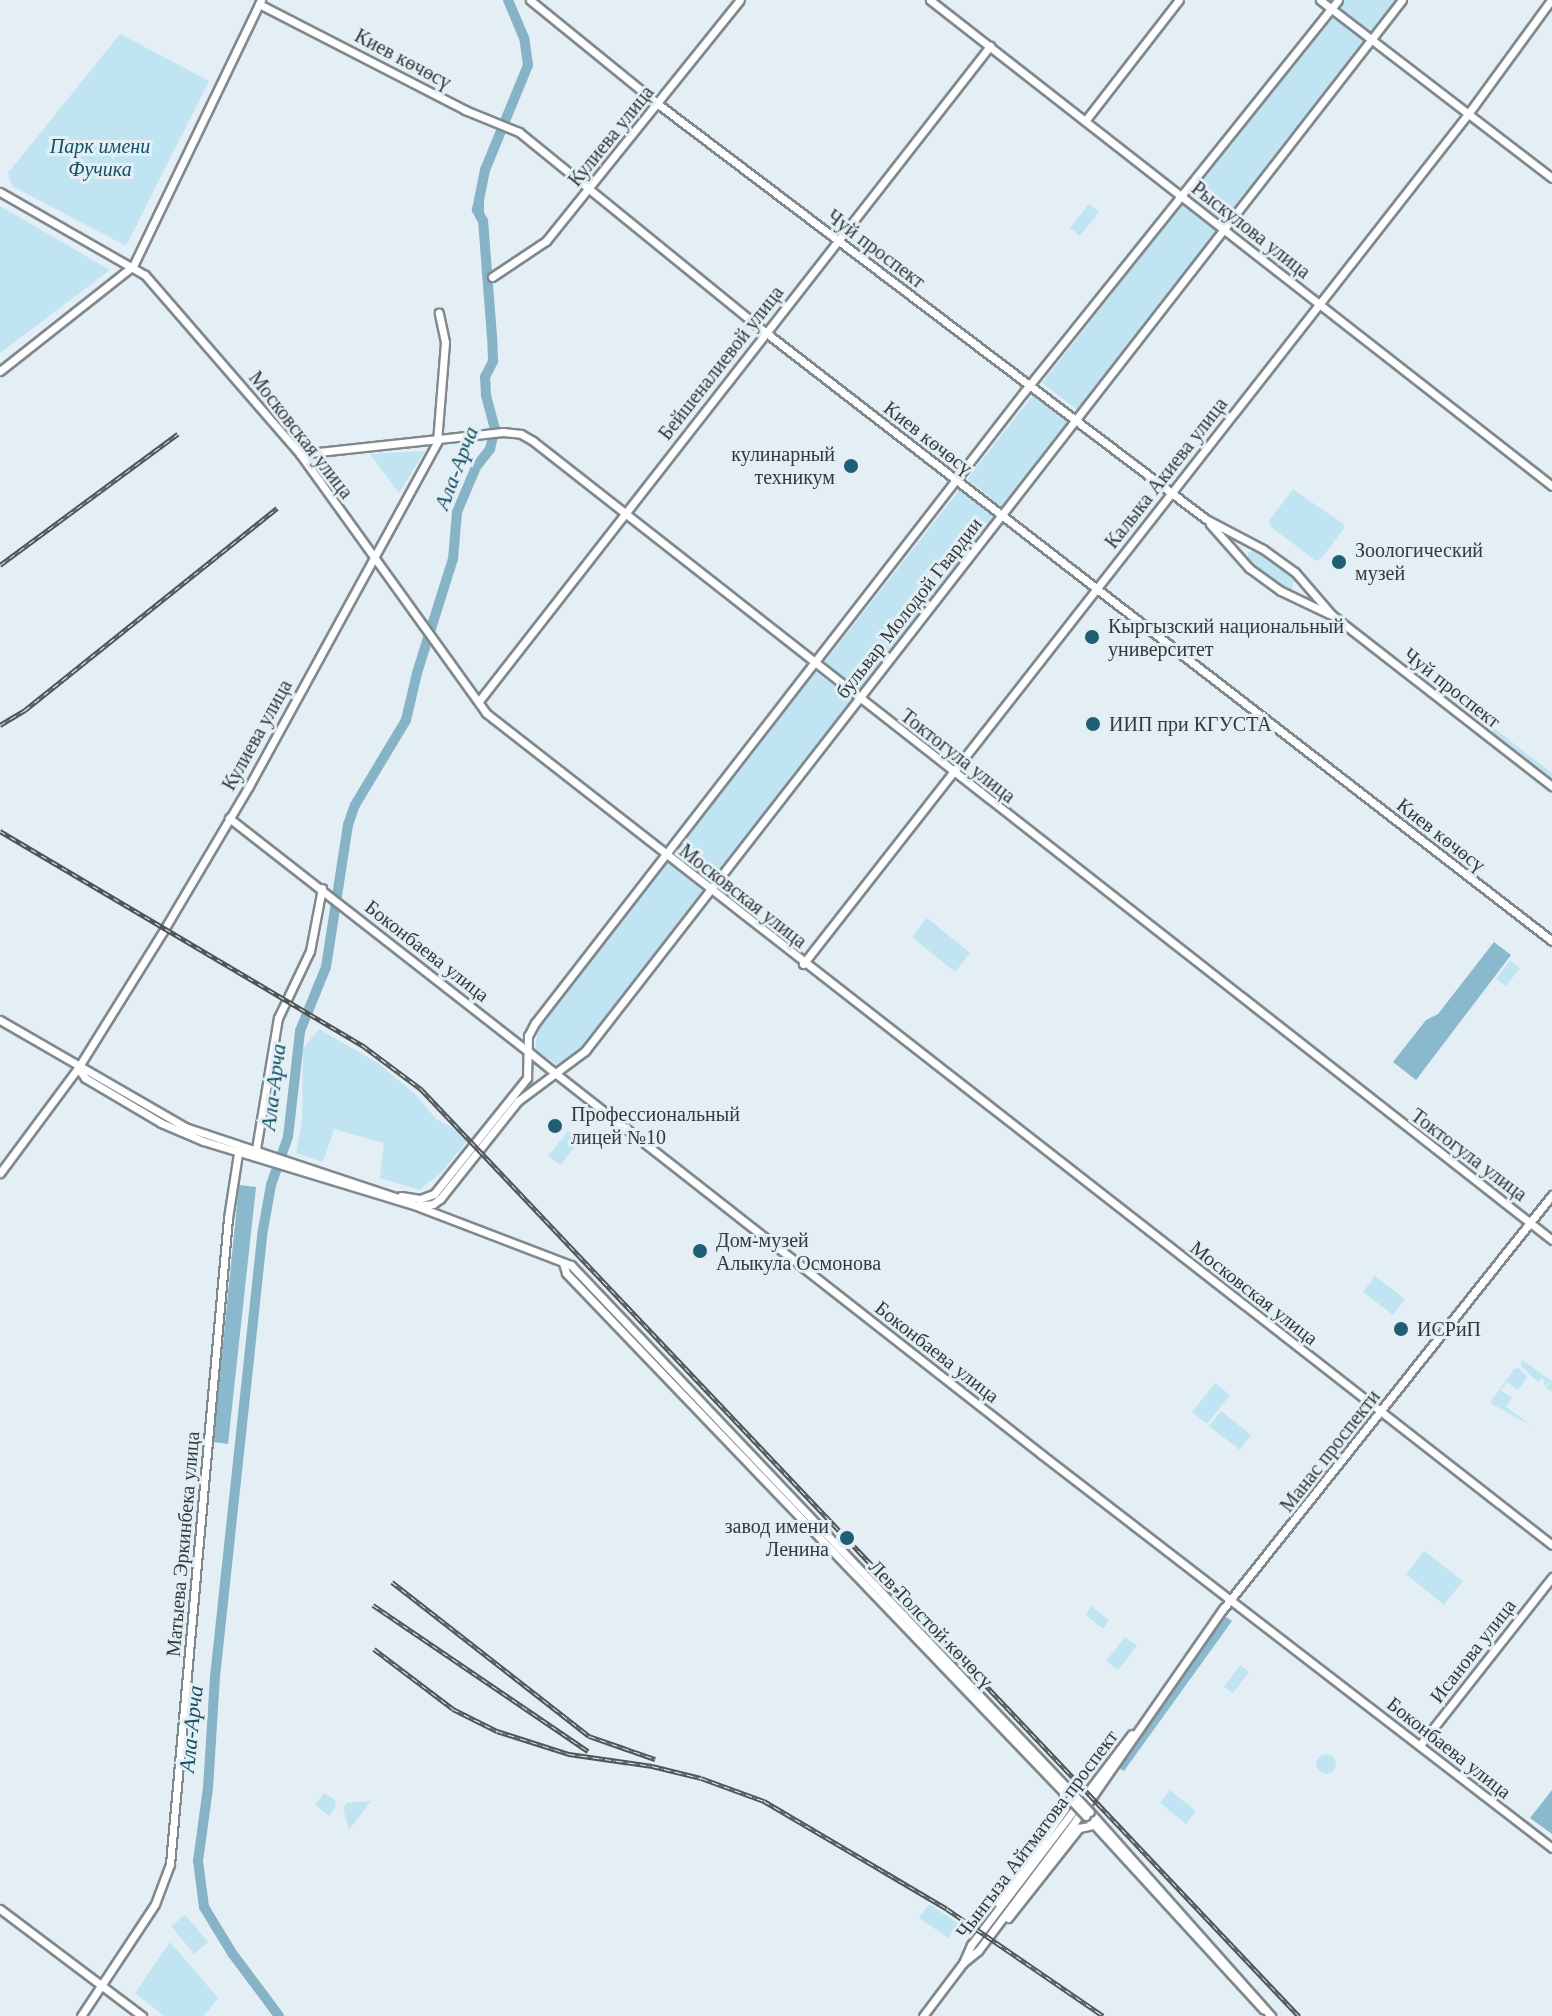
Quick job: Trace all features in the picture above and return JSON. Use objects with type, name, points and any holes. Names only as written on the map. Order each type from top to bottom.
[{"type":"main road","name":"Чуй проспект","points":[[530,0],[658,104],[1206,519],[1263,549],[1295,572],[1332,615],[1552,786]]},
{"type":"main road","name":"Кулиева улица","points":[[492,277],[546,241],[740,0]]},
{"type":"main road","name":"Рыскулова улица","points":[[930,0],[1552,486]]},
{"type":"main road","points":[[1085,121],[1179,0]]},
{"type":"main road","points":[[1320,0],[1552,178]]},
{"type":"main road","name":"бульвар Молодой Гвардии","points":[[436,1199],[527,1078],[528,1036],[535,1023],[1030,384],[1338,0]]},
{"type":"main road","name":"бульвар Молодой Гвардии","points":[[436,1199],[518,1101],[585,1051],[1402,0]]},
{"type":"main road","name":"Калыка Акиева улица","points":[[803,964],[1468,114],[1551,0]]},
{"type":"main road","points":[[0,371],[133,266],[260,2]]},
{"type":"main road","name":"Киев көчөсү","points":[[260,2],[511,129],[765,332],[1552,941]]},
{"type":"main road","name":"Бейшеналиевой улица","points":[[479,701],[990,46]]},
{"type":"main road","name":"Московская улица","points":[[0,192],[133,266],[157,288],[300,454],[486,713],[803,964],[1552,1545]]},
{"type":"main road","points":[[437,442],[445,342],[439,313]]},
{"type":"main road","name":"Токтогула улица","points":[[300,454],[437,442],[503,432],[521,434],[533,441],[1552,1240]]},
{"type":"main road","name":"Кулиева улица","points":[[0,1173],[78,1068],[165,928],[437,442]]},
{"type":"main road","name":"Чуй проспект","points":[[1206,519],[1249,568],[1281,591],[1332,615]]},
{"type":"main road","name":"Боконбаева улица","points":[[229,818],[1552,1848]]},
{"type":"main road","points":[[255,1154],[278,1018],[310,951],[324,890]]},
{"type":"main road","name":"Лев Толстой көчөсү","points":[[0,1020],[78,1068],[85,1078],[169,1127],[417,1206]]},
{"type":"main road","name":"Матыева Эркинбека улица","points":[[81,2016],[155,1904],[170,1864],[229,1205],[238,1150]]},
{"type":"main road","name":"Лев Толстой көчөсү","points":[[292,1166],[397,1196],[563,1263],[580,1273],[1088,1814],[1271,2015]]},
{"type":"main road","name":"Манас проспекти","points":[[1137,1729],[1230,1600],[1552,1195]]},
{"type":"main road","points":[[397,1196],[436,1199]]},
{"type":"main road","points":[[417,1206],[436,1199]]},
{"type":"main road","points":[[436,1199],[446,1218]]},
{"type":"main road","name":"Лев Толстой көчөсү","points":[[563,1263],[566,1273],[935,1662],[1062,1791],[1072,1797]]},
{"type":"main road","name":"Исанова улица","points":[[1420,1745],[1552,1577]]},
{"type":"main road","name":"Чынгыза Айтматова проспект","points":[[923,2016],[1137,1729]]},
{"type":"main road","points":[[990,1927],[993,1911],[1065,1808],[1062,1791]]},
{"type":"main road","name":"Лев Толстой көчөсү","points":[[1088,1814],[1093,1825],[1236,1982],[1271,2015]]},
{"type":"main road","points":[[990,1927],[1021,1903],[1079,1828],[1093,1825]]},
{"type":"main road","points":[[0,1909],[142,2016]]},
{"type":"green space","points":[[1342,0],[1401,0],[1373,35],[1336,7]]},
{"type":"green space","points":[[1332,13],[1368,41],[1226,223],[1190,195]]},
{"type":"green space","name":"Парк имени Фучика","points":[[120,34],[209,81],[126,246],[12,186],[8,173]]},
{"type":"green space","points":[[1184,202],[1220,231],[1079,411],[1042,383]]},
{"type":"green space","points":[[1089,204],[1099,212],[1080,236],[1070,228]]},
{"type":"green space","name":"Парк имени Фучика","points":[[0,206],[110,270],[0,353]]},
{"type":"green space","points":[[1034,394],[1070,423],[1003,508],[967,479]]},
{"type":"green space","points":[[425,451],[399,493],[370,454]]},
{"type":"green space","points":[[960,489],[996,517],[859,692],[823,664]]},
{"type":"green space","points":[[1293,489],[1343,524],[1344,528],[1321,559],[1316,561],[1270,526],[1269,521]]},
{"type":"green space","points":[[1259,550],[1295,576],[1292,589],[1285,590],[1248,563],[1248,552]]},
{"type":"green space","points":[[816,672],[853,700],[710,882],[674,854]]},
{"type":"green space","points":[[1483,720],[1552,773],[1552,778],[1481,723]]},
{"type":"green space","points":[[667,862],[703,891],[574,1056],[562,1066],[557,1065],[535,1049],[538,1028]]},
{"type":"green space","points":[[927,918],[970,953],[955,972],[912,937]]},
{"type":"green space","points":[[1510,960],[1520,968],[1506,986],[1496,979]]},
{"type":"green space","points":[[319,1029],[378,1063],[416,1095],[436,1119],[463,1133],[467,1141],[441,1173],[419,1190],[380,1178],[384,1143],[334,1129],[323,1162],[296,1153],[302,1119],[303,1048]]},
{"type":"green space","points":[[568,1131],[580,1141],[560,1165],[548,1156]]},
{"type":"green space","points":[[1375,1276],[1405,1299],[1393,1315],[1363,1292]]},
{"type":"green space","points":[[1522,1360],[1552,1381],[1552,1392],[1546,1388],[1550,1382],[1544,1386],[1543,1377],[1539,1382],[1531,1376],[1521,1365]]},
{"type":"green space","points":[[1519,1368],[1527,1377],[1518,1390],[1507,1382],[1501,1390],[1512,1398],[1506,1407],[1532,1426],[1490,1403],[1514,1369]]},
{"type":"green space","points":[[1215,1383],[1230,1395],[1207,1424],[1192,1412]]},
{"type":"green space","points":[[1221,1411],[1251,1435],[1240,1450],[1209,1426]]},
{"type":"green space","points":[[1424,1551],[1463,1581],[1444,1605],[1406,1574]]},
{"type":"green space","points":[[1091,1606],[1109,1620],[1103,1629],[1086,1615]]},
{"type":"green space","points":[[1125,1637],[1137,1646],[1118,1670],[1106,1661]]},
{"type":"green space","points":[[1240,1665],[1249,1672],[1233,1693],[1224,1687]]},
{"type":"green space","points":[[1326,1754],[1333,1757],[1336,1764],[1333,1771],[1326,1774],[1319,1771],[1316,1764],[1319,1757]]},
{"type":"green space","points":[[1170,1790],[1196,1811],[1186,1824],[1160,1803]]},
{"type":"green space","points":[[324,1793],[335,1800],[336,1806],[329,1816],[315,1805]]},
{"type":"green space","points":[[371,1801],[349,1830],[343,1808],[347,1803]]},
{"type":"green space","points":[[929,1904],[958,1923],[948,1938],[919,1918]]},
{"type":"green space","points":[[185,1915],[208,1942],[194,1954],[171,1926]]},
{"type":"green space","points":[[170,1942],[218,1998],[204,2016],[164,2016],[135,1993]]},
{"type":"shaded area","points":[[1494,942],[1511,955],[1416,1080],[1393,1062],[1426,1020],[1438,1014]]},
{"type":"shaded area","points":[[239,1185],[256,1187],[228,1444],[213,1442]]},
{"type":"shaded area","points":[[1223,1615],[1232,1621],[1124,1771],[1117,1767]]},
{"type":"shaded area","points":[[1552,1790],[1552,1834],[1530,1818]]},
{"type":"waterway","name":"Ала-Арча","points":[[279,2016],[232,1953],[204,1907],[198,1861],[208,1788],[215,1677],[263,1230],[271,1185],[288,1137],[300,1031],[326,967],[348,825],[355,805],[406,720],[417,673],[453,559],[457,512],[476,467],[490,449],[495,429],[486,395],[485,377],[493,361],[492,337],[483,221],[477,210],[485,170],[528,65],[524,38],[508,0]]},
{"type":"waterway","name":"Ала-Арча","points":[[483,187],[483,221]]},
{"type":"railway","points":[[0,565],[178,434]]},
{"type":"railway","points":[[0,725],[25,710],[277,508]]},
{"type":"railway","points":[[0,831],[362,1045],[421,1089],[1299,2016]]},
{"type":"railway","points":[[392,1582],[589,1736],[655,1759]]},
{"type":"railway","points":[[373,1605],[588,1751]]},
{"type":"railway","points":[[374,1649],[453,1709],[497,1731],[569,1754],[652,1766],[701,1778],[764,1801],[947,1909],[1103,2016]]},
{"type":"place","name":"кулинарный техникум","points":[[851,466]]},
{"type":"place","name":"Зоологический музей","points":[[1339,562]]},
{"type":"place","name":"Кыргызский национальный университет","points":[[1092,637]]},
{"type":"place","name":"ИИП при КГУСТА","points":[[1093,724]]},
{"type":"place","name":"Профессиональный лицей №10","points":[[555,1126]]},
{"type":"place","name":"Дом-музей Алыкула Осмонова","points":[[700,1251]]},
{"type":"place","name":"ИСРиП","points":[[1401,1329]]},
{"type":"place","name":"завод имени Ленина","points":[[847,1538]]}]
